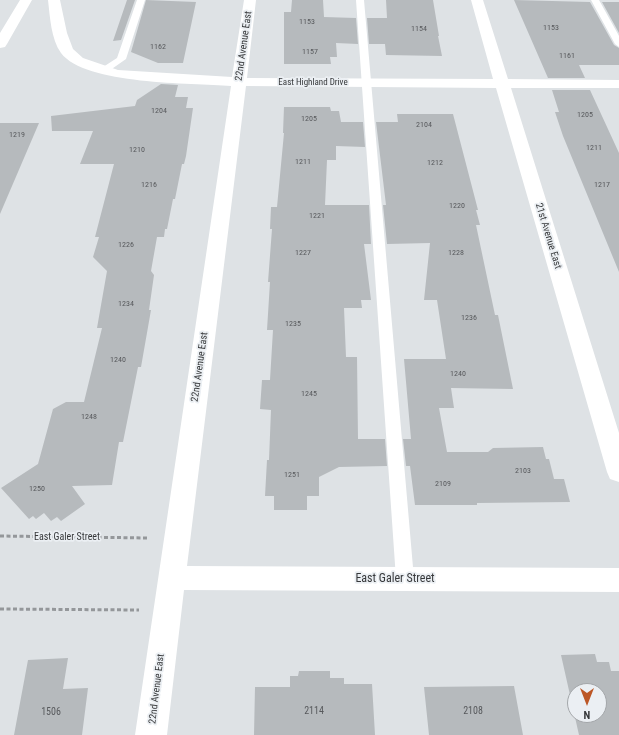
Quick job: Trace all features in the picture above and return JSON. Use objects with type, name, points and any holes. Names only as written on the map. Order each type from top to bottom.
[{"type":"street","points":[[0,44],[26,0]]},
{"type":"street","name":"East Highland Drive","points":[[54,0],[60,33],[67,51],[78,61],[103,71],[117,74],[240,82],[619,84]]},
{"type":"street","name":"22nd Avenue East","points":[[150,735],[250,0]]},
{"type":"street","name":"21st Avenue East","points":[[476,0],[619,472]]},
{"type":"street","name":"East Galer Street","points":[[171,578],[619,580]]},
{"type":"lane","points":[[103,71],[121,59],[141,0]]},
{"type":"lane","points":[[360,0],[405,579]]},
{"type":"lane","points":[[595,0],[619,44]]},
{"type":"path","name":"East Galer Street","points":[[0,536],[152,538]]},
{"type":"path","points":[[0,609],[146,610]]},
{"type":"building","points":[[127,0],[135,0],[121,40],[113,41]]},
{"type":"building","points":[[146,0],[196,2],[183,63],[158,63],[131,52]]},
{"type":"building","points":[[292,0],[323,0],[324,17],[356,18],[358,44],[336,43],[337,57],[330,57],[331,64],[284,64],[284,12],[291,12]]},
{"type":"building","points":[[386,0],[433,0],[442,56],[386,55],[385,44],[369,44],[367,18],[387,18]]},
{"type":"building","points":[[514,0],[590,2],[614,45],[619,48],[619,65],[579,65],[585,78],[548,78]]},
{"type":"building","points":[[602,2],[619,2],[619,33]]},
{"type":"building","points":[[161,84],[178,85],[175,97],[188,97],[186,108],[193,108],[186,156],[184,164],[182,164],[167,229],[165,229],[164,237],[157,237],[151,271],[154,275],[149,310],[151,310],[141,367],[138,367],[123,442],[119,442],[112,485],[72,486],[85,504],[61,521],[57,517],[51,521],[44,513],[36,519],[33,516],[29,519],[1,488],[38,464],[53,409],[66,402],[84,402],[102,328],[97,328],[107,271],[93,257],[99,237],[95,237],[114,164],[80,164],[93,131],[52,131],[51,116],[135,106],[137,100]]},
{"type":"building","points":[[552,90],[590,90],[619,153],[619,272],[563,136],[555,112],[559,112]]},
{"type":"building","points":[[284,107],[330,107],[331,111],[339,111],[341,122],[363,122],[365,147],[336,146],[336,160],[327,160],[325,205],[369,205],[371,244],[364,244],[371,300],[361,300],[362,308],[344,308],[346,357],[357,357],[358,439],[385,439],[387,466],[339,467],[319,477],[319,496],[307,496],[307,510],[274,510],[274,496],[265,496],[267,460],[269,460],[271,410],[260,409],[262,380],[270,380],[273,330],[267,330],[270,282],[268,282],[272,229],[270,229],[271,207],[277,207],[284,133]]},
{"type":"building","points":[[397,114],[453,114],[478,210],[476,210],[480,225],[476,225],[495,315],[498,315],[513,389],[451,388],[454,408],[439,408],[447,452],[488,452],[493,448],[543,447],[546,459],[549,459],[554,479],[564,479],[570,502],[415,505],[410,466],[406,466],[403,439],[411,439],[404,359],[446,359],[437,300],[424,300],[430,243],[387,244],[383,205],[386,205],[376,122],[398,122]]},
{"type":"building","points":[[0,123],[39,123],[0,214]]},
{"type":"building","points":[[595,654],[597,662],[609,662],[611,671],[619,671],[619,735],[579,735],[576,723],[607,723],[607,683],[567,683],[561,655]]},
{"type":"building","points":[[68,658],[63,689],[88,688],[82,735],[14,735],[28,660]]},
{"type":"building","points":[[299,671],[330,671],[330,678],[344,678],[344,684],[372,684],[375,735],[254,735],[255,687],[290,687],[290,676],[298,676]]},
{"type":"building","points":[[514,686],[523,735],[429,735],[424,687]]}]
